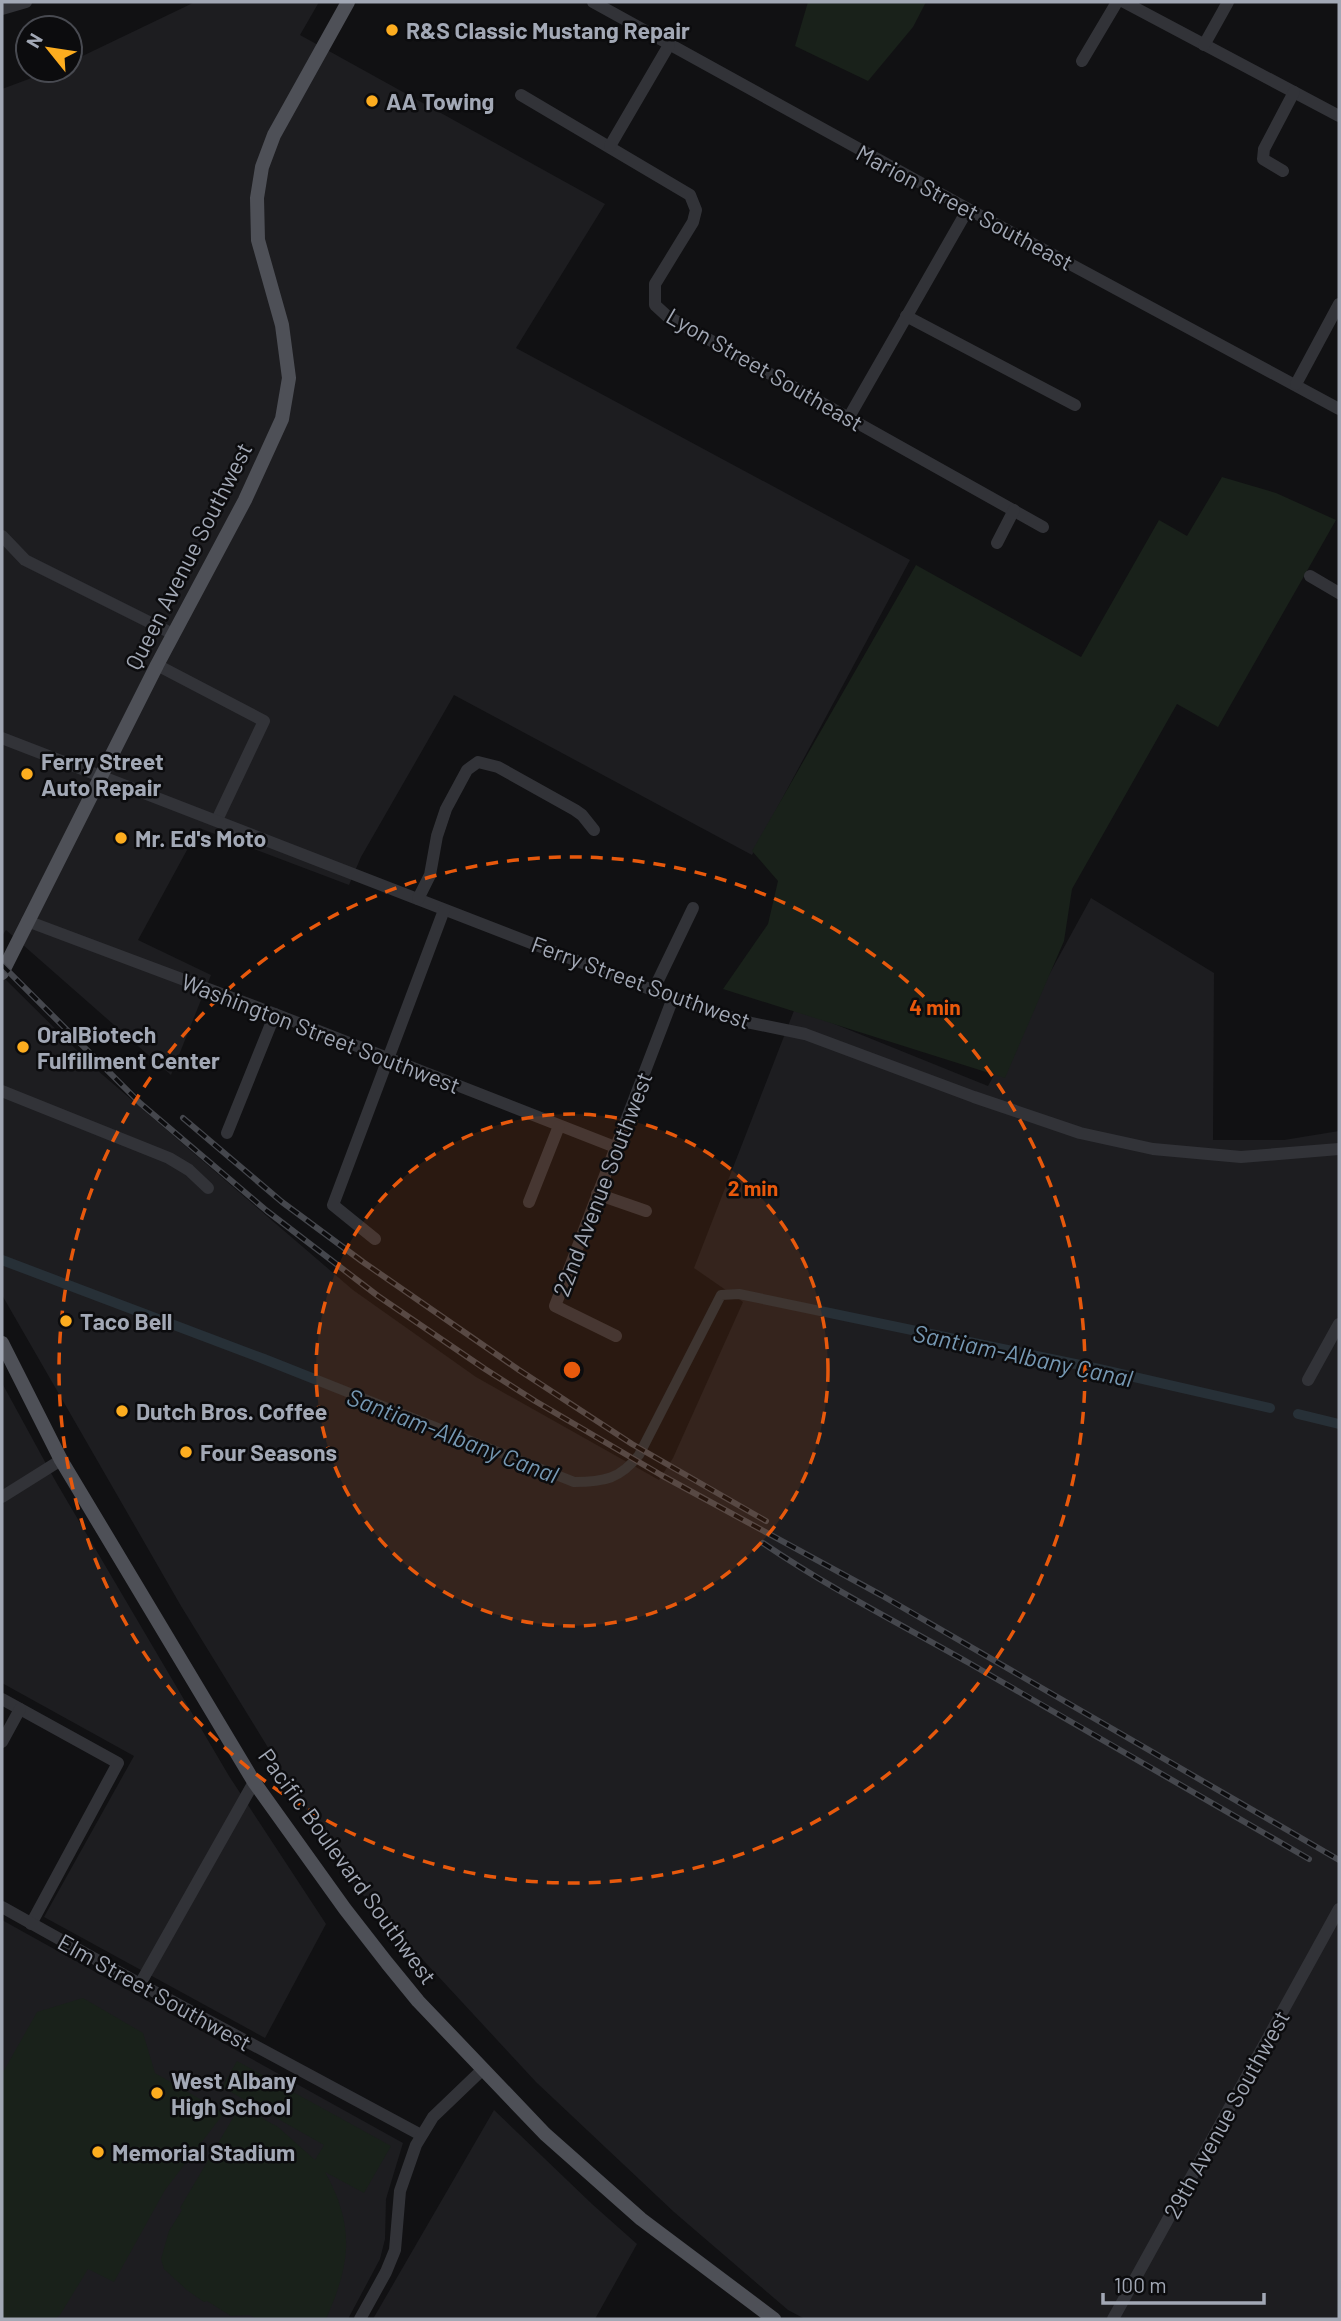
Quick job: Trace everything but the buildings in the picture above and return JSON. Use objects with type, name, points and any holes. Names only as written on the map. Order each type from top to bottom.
[{"type":"main road","name":"Queen Avenue Southwest","points":[[2,973],[157,665],[245,500],[282,419],[289,378],[282,325],[258,240],[257,198],[262,167],[274,135],[348,2]]},
{"type":"main road","name":"Pacific Boulevard Southwest","points":[[2,1343],[61,1460],[254,1782],[345,1909],[418,2001],[545,2134],[641,2219],[713,2276],[774,2319]]},
{"type":"street","points":[[2,9],[26,2]]},
{"type":"street","name":"Marion Street Southeast","points":[[593,2],[669,46],[1339,409]]},
{"type":"street","points":[[1082,61],[1117,2]]},
{"type":"street","points":[[1124,2],[1339,116]]},
{"type":"street","points":[[1204,45],[1228,2]]},
{"type":"street","points":[[610,146],[669,46]]},
{"type":"street","points":[[1283,171],[1264,159],[1264,149],[1294,92]]},
{"type":"street","name":"Lyon Street Southeast","points":[[521,95],[691,195],[696,209],[693,222],[655,284],[655,305],[667,316],[1043,527]]},
{"type":"street","points":[[849,417],[968,209]]},
{"type":"street","points":[[1296,384],[1339,304]]},
{"type":"street","points":[[906,316],[1075,405]]},
{"type":"street","points":[[996,543],[1014,510]]},
{"type":"street","points":[[2,536],[25,560],[173,634]]},
{"type":"street","points":[[1310,576],[1339,593]]},
{"type":"street","points":[[157,665],[264,721],[217,820]]},
{"type":"street","name":"Ferry Street Southwest","points":[[2,738],[653,991],[742,1021],[805,1034],[1080,1133],[1153,1149],[1241,1157],[1339,1149]]},
{"type":"street","points":[[418,899],[429,875],[446,809],[467,770],[478,762],[498,768],[575,810],[594,830]]},
{"type":"street","points":[[653,991],[693,908]]},
{"type":"street","points":[[375,1239],[333,1205],[444,910]]},
{"type":"street","name":"Washington Street Southwest","points":[[27,921],[275,1014],[615,1147]]},
{"type":"street","name":"22nd Avenue Southwest","points":[[616,1336],[555,1306],[673,998]]},
{"type":"street","points":[[227,1133],[275,1014]]},
{"type":"street","points":[[2,1091],[169,1158],[208,1188]]},
{"type":"street","points":[[529,1202],[559,1126]]},
{"type":"street","points":[[597,1194],[646,1211]]},
{"type":"street","points":[[1308,1380],[1339,1324]]},
{"type":"street","points":[[2,1496],[61,1460]]},
{"type":"street","points":[[2,1699],[118,1763],[31,1924]]},
{"type":"street","points":[[2,1742],[20,1709]]},
{"type":"street","points":[[139,1984],[254,1782]]},
{"type":"street","name":"Elm Street Southwest","points":[[2,1907],[139,1984],[421,2135]]},
{"type":"street","name":"29th Avenue Southwest","points":[[1113,2319],[1339,1909]]},
{"type":"street","points":[[360,2319],[395,2250],[403,2178],[421,2135],[440,2109],[482,2070]]},
{"type":"shaded area","points":[[195,2],[319,2],[300,35],[605,204],[516,348],[910,560],[752,855],[454,695],[361,857],[349,885],[199,828],[138,940],[211,975],[171,1075],[6,930],[2,936],[2,89],[15,84],[84,84],[84,55]]},
{"type":"shaded area","points":[[808,2],[926,2],[913,27],[868,81],[795,46]]},
{"type":"shaded area","points":[[1222,477],[1276,493],[1336,520],[1218,727],[1177,704],[1072,889],[1064,941],[1005,1078],[723,989],[768,924],[778,881],[752,851],[916,565],[1081,657],[1159,520],[1187,536]]},
{"type":"shaded area","points":[[1091,898],[1214,973],[1213,1140],[1284,1140],[1339,1131],[1339,2319],[805,2319],[788,2310],[674,2212],[536,2082],[350,1881],[181,1606],[2,1295],[2,976],[97,1070],[353,1290],[476,1377],[659,1480],[673,1458],[743,1302],[694,1268],[795,1008],[988,1086]]},
{"type":"shaded area","points":[[2,1383],[56,1482],[229,1776],[326,1924],[265,2038],[44,1917],[134,1756],[2,1683],[2,1507],[5,1500],[2,1487]]},
{"type":"shaded area","name":"West Albany High School","points":[[2,1920],[403,2143],[386,2199],[385,2239],[380,2259],[348,2319],[2,2319]]},
{"type":"shaded area","name":"Memorial Stadium","points":[[83,1998],[143,2033],[155,2073],[224,2113],[165,2190],[114,2282],[88,2269],[60,2315],[54,2319],[2,2319],[2,2074],[37,2012]]},
{"type":"shaded area","points":[[237,2061],[391,2146],[364,2193],[325,2172],[341,2210],[346,2245],[341,2280],[326,2319],[257,2319],[249,2315],[231,2316],[188,2291],[164,2269],[161,2259],[169,2231],[240,2106],[278,2127],[315,2160],[324,2145],[222,2087]]},
{"type":"shaded area","points":[[494,2110],[637,2244],[595,2319],[373,2319]]},
{"type":"waterway","name":"Santiam-Albany Canal","points":[[2,1260],[264,1359],[574,1482],[611,1478],[639,1455],[721,1295],[739,1294],[1099,1369],[1270,1408]]},
{"type":"waterway","name":"Santiam-Albany Canal","points":[[1298,1414],[1339,1424]]},
{"type":"railway","points":[[2,965],[140,1103],[267,1211],[378,1296],[485,1369],[661,1475],[881,1595],[1339,1860]]},
{"type":"railway","points":[[183,1118],[282,1202],[363,1262],[519,1370],[632,1444],[766,1521]]},
{"type":"railway","points":[[763,1543],[839,1590],[1309,1859]]},
{"type":"place","name":"R&S Classic Mustang Repair","points":[[392,30]]},
{"type":"place","name":"AA Towing","points":[[372,101]]},
{"type":"place","name":"Ferry Street Auto Repair","points":[[27,774]]},
{"type":"place","name":"Mr. Ed's Moto","points":[[121,838]]},
{"type":"place","name":"OralBiotech Fulfillment Center","points":[[23,1047]]},
{"type":"place","name":"Taco Bell","points":[[66,1321]]},
{"type":"place","name":"Dutch Bros. Coffee","points":[[122,1411]]},
{"type":"place","name":"Four Seasons","points":[[186,1452]]},
{"type":"place","name":"West Albany High School","points":[[157,2093]]},
{"type":"place","name":"Memorial Stadium","points":[[98,2152]]}]
